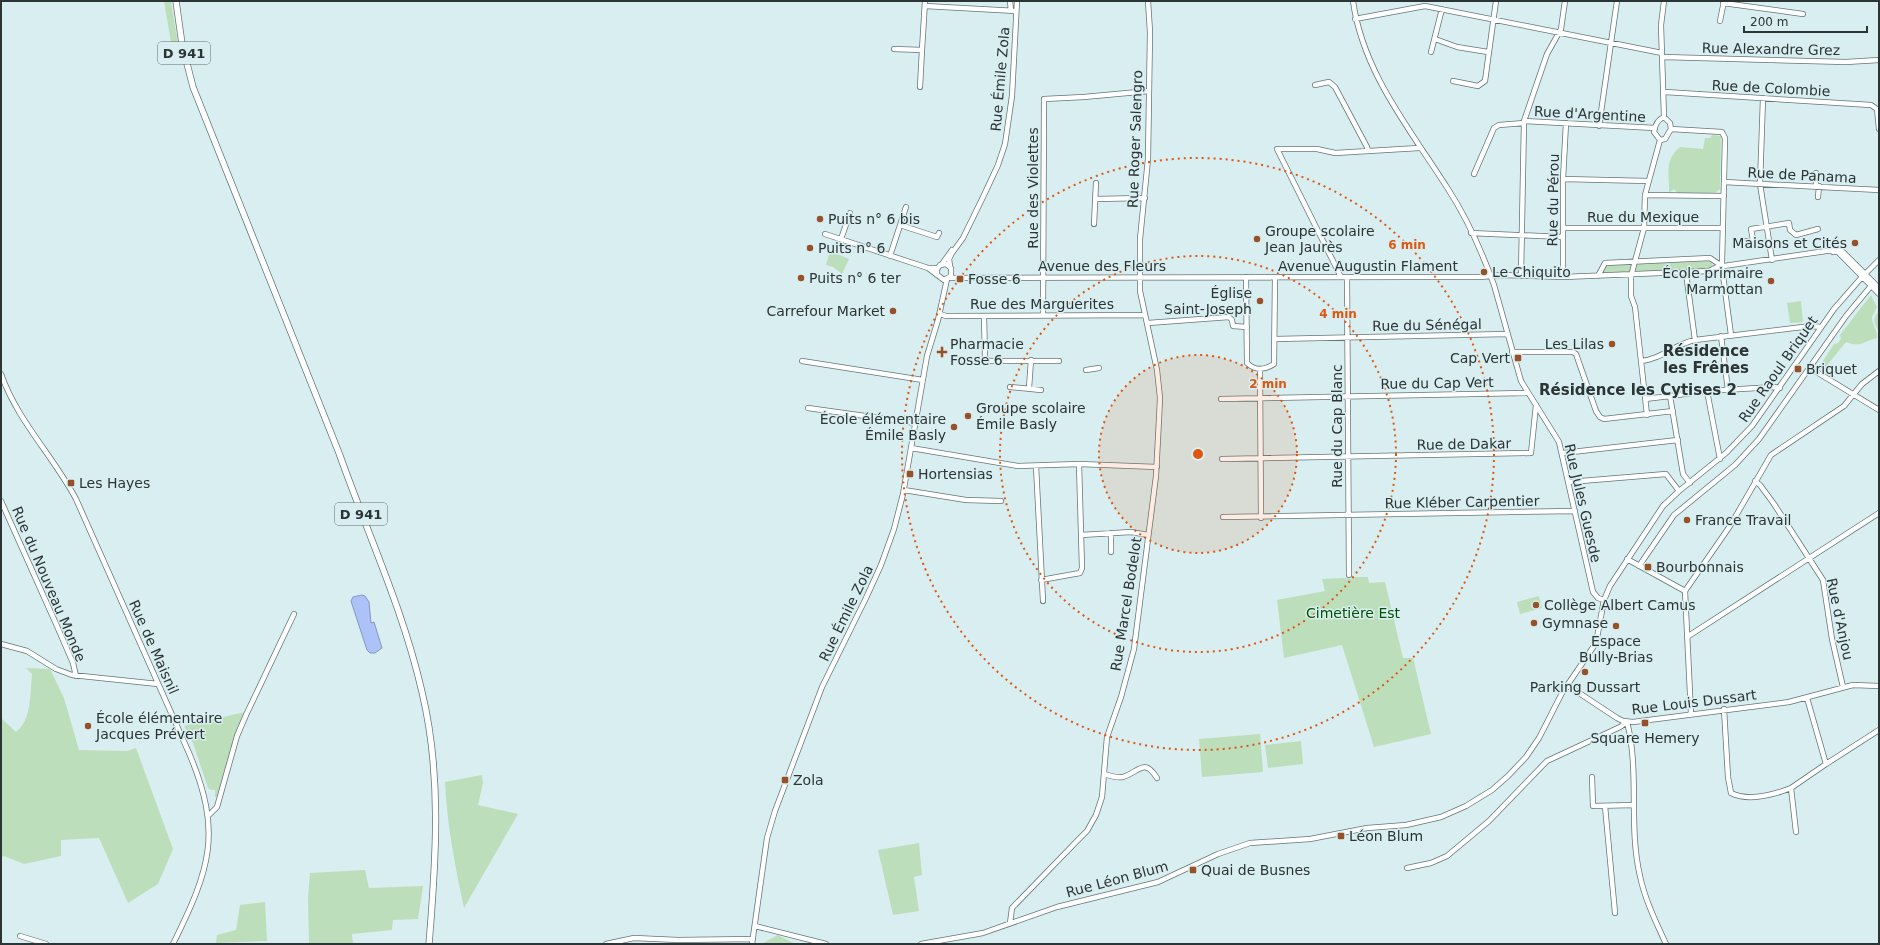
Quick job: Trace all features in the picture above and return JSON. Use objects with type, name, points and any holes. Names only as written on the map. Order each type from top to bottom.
[{"type":"main road","name":"D 941","points":[[176,1],[182,44],[193,87],[339,453],[359,510],[391,587],[412,649],[429,724],[436,790],[436,846],[429,944]]},
{"type":"street","points":[[920,87],[925,4],[1013,11],[1010,1]]},
{"type":"street","name":"Rue Émile Zola","points":[[950,266],[949,259],[958,245],[987,189],[998,165],[1005,144],[1012,96],[1013,11],[1017,1]]},
{"type":"street","name":"Rue Roger Salengro","points":[[1140,277],[1140,238],[1145,198],[1149,91],[1148,1]]},
{"type":"street","name":"Rue Jules Guesde","points":[[1353,1],[1355,19],[1362,42],[1380,81],[1399,117],[1452,195],[1491,275],[1521,381],[1527,393],[1556,436],[1562,453],[1593,592],[1598,598],[1604,600]]},
{"type":"street","points":[[1453,81],[1478,86],[1485,81],[1496,1]]},
{"type":"street","points":[[1521,276],[1524,122],[1547,54],[1559,32],[1565,1]]},
{"type":"street","points":[[1599,126],[1617,1]]},
{"type":"street","points":[[1664,1],[1661,25],[1665,92],[1664,117]]},
{"type":"street","points":[[1720,21],[1724,2],[1802,14]]},
{"type":"street","points":[[1355,19],[1426,4]]},
{"type":"street","name":"Rue Alexandre Grez","points":[[1426,4],[1442,9],[1559,32],[1662,55],[1846,62],[1879,60]]},
{"type":"street","points":[[1431,52],[1442,9]]},
{"type":"street","points":[[1435,39],[1457,47],[1488,52]]},
{"type":"street","points":[[894,49],[922,50]]},
{"type":"street","points":[[1315,85],[1329,82],[1335,87],[1367,147],[1368,152]]},
{"type":"street","name":"Rue des Violettes","points":[[1044,315],[1044,99],[1149,91]]},
{"type":"street","name":"Rue de Colombie","points":[[1665,92],[1871,105],[1875,106],[1879,129]]},
{"type":"street","points":[[1763,98],[1760,184],[1772,260]]},
{"type":"street","name":"Rue d'Argentine","points":[[1664,117],[1670,123],[1671,129],[1665,139],[1660,140],[1657,137],[1655,128],[1659,119],[1664,117]]},
{"type":"street","name":"Rue d'Argentine","points":[[1474,174],[1494,128],[1499,125],[1524,122],[1655,128]]},
{"type":"street","name":"Rue du Pérou","points":[[1563,277],[1563,179],[1566,123]]},
{"type":"street","points":[[1671,129],[1722,132],[1725,138],[1721,265],[1731,335]]},
{"type":"street","points":[[1647,415],[1635,307],[1631,296],[1631,276],[1644,228],[1645,195],[1660,140]]},
{"type":"street","points":[[1341,278],[1277,149],[1317,149],[1335,153],[1419,148]]},
{"type":"street","points":[[1816,173],[1818,197]]},
{"type":"street","points":[[1563,179],[1648,181]]},
{"type":"street","name":"Rue de Panama","points":[[1724,182],[1879,190]]},
{"type":"street","points":[[1094,224],[1096,183]]},
{"type":"street","points":[[1645,195],[1724,196]]},
{"type":"street","points":[[1096,199],[1145,198]]},
{"type":"street","points":[[890,256],[906,207]]},
{"type":"street","points":[[841,239],[850,213]]},
{"type":"street","points":[[1742,242],[1753,240],[1751,229],[1789,223],[1790,230],[1796,235],[1818,229]]},
{"type":"street","points":[[900,225],[937,237],[939,233]]},
{"type":"street","name":"Rue du Mexique","points":[[1563,228],[1723,228]]},
{"type":"street","points":[[1471,233],[1563,237]]},
{"type":"street","points":[[825,234],[928,268],[938,268],[939,277]]},
{"type":"street","name":"Rue Émile Zola","points":[[938,268],[948,254],[958,245]]},
{"type":"street","points":[[1598,276],[1605,263],[1710,258],[1721,265],[1772,260],[1829,252],[1840,249],[1873,285],[1879,294]]},
{"type":"street","name":"Rue Raoul Briquet","points":[[1604,600],[1610,586],[1627,559],[1664,506],[1679,491],[1720,459],[1752,426],[1840,301],[1879,260]]},
{"type":"street","points":[[928,268],[939,277],[950,277],[950,266],[942,264]]},
{"type":"street","name":"Avenue Augustin Flament","points":[[1246,277],[1347,278],[1491,275],[1563,277],[1631,276],[1710,271],[1721,265]]},
{"type":"street","points":[[1686,273],[1695,340]]},
{"type":"street","name":"Rue Émile Zola","points":[[939,277],[944,291]]},
{"type":"street","name":"Rue Émile Zola","points":[[752,942],[767,838],[775,811],[822,687],[881,565],[894,529],[904,490],[927,356],[940,314],[944,291],[950,277]]},
{"type":"street","name":"Avenue des Fleurs","points":[[950,277],[1246,277]]},
{"type":"street","name":"Rue Marcel Bodelot","points":[[1010,923],[1012,908],[1087,830],[1096,815],[1101,801],[1107,737],[1121,697],[1134,649],[1157,467],[1160,398],[1148,323],[1140,291],[1140,277]]},
{"type":"street","points":[[1246,277],[1247,363],[1250,367],[1260,370],[1274,364],[1275,278]]},
{"type":"street","name":"Rue du Cap Blanc","points":[[1347,278],[1349,575]]},
{"type":"street","points":[[1639,566],[1674,515],[1735,464],[1759,439],[1812,370],[1846,316],[1879,279]]},
{"type":"street","points":[[1873,285],[1879,288]]},
{"type":"street","name":"Rue des Marguerites","points":[[940,314],[946,316],[1145,315]]},
{"type":"street","points":[[984,316],[985,358],[989,360],[1059,361]]},
{"type":"street","points":[[1148,323],[1229,317],[1232,320],[1233,326],[1247,327]]},
{"type":"street","points":[[1641,361],[1658,358],[1677,346],[1695,340],[1811,326],[1821,327]]},
{"type":"street","name":"Rue du Sénégal","points":[[1275,339],[1507,334]]},
{"type":"street","points":[[1722,336],[1728,390]]},
{"type":"street","points":[[1512,352],[1573,352],[1576,354],[1596,411],[1600,417],[1647,415],[1673,411]]},
{"type":"street","points":[[1029,388],[1031,360]]},
{"type":"street","points":[[802,361],[923,380]]},
{"type":"street","points":[[1086,370],[1099,368]]},
{"type":"street","points":[[1260,370],[1261,518]]},
{"type":"street","points":[[1812,370],[1879,410]]},
{"type":"street","points":[[1691,714],[1685,591],[1730,526],[1771,455],[1844,406],[1862,384],[1879,371]]},
{"type":"street","name":"Rue de Maisnil","points":[[1,374],[16,407],[52,460],[76,499],[195,767],[204,793],[208,816],[209,844],[205,866],[199,887],[173,944]]},
{"type":"street","points":[[1010,387],[1041,390]]},
{"type":"street","points":[[1645,399],[1708,391],[1774,387],[1780,388]]},
{"type":"street","points":[[1708,391],[1720,459]]},
{"type":"street","name":"Rue du Cap Vert","points":[[1221,399],[1527,393]]},
{"type":"street","points":[[1670,396],[1683,474],[1690,483]]},
{"type":"street","name":"Rue de Dakar","points":[[1348,457],[1531,453],[1536,405]]},
{"type":"street","points":[[808,408],[915,423]]},
{"type":"street","points":[[1562,453],[1678,440]]},
{"type":"street","points":[[911,448],[1009,465],[1036,466],[1079,464],[1157,467]]},
{"type":"street","points":[[1222,459],[1348,457]]},
{"type":"street","points":[[1041,580],[1080,573],[1081,535],[1079,464]]},
{"type":"street","points":[[1036,466],[1043,601]]},
{"type":"street","points":[[1569,482],[1666,474],[1679,491]]},
{"type":"street","name":"Rue d'Anjou","points":[[1755,481],[1760,485],[1774,504],[1824,583],[1832,639],[1843,687]]},
{"type":"street","points":[[904,490],[966,500],[1001,501]]},
{"type":"street","name":"Rue du Nouveau Monde","points":[[1,501],[3,511],[57,626],[76,676]]},
{"type":"street","name":"Rue Kléber Carpentier","points":[[1224,517],[1261,518],[1575,511]]},
{"type":"street","points":[[1687,637],[1879,513]]},
{"type":"street","points":[[1081,535],[1130,532],[1148,536]]},
{"type":"street","points":[[1111,533],[1111,552]]},
{"type":"street","points":[[1627,559],[1685,591]]},
{"type":"street","points":[[1567,685],[1596,643],[1604,600]]},
{"type":"street","points":[[208,816],[217,807],[238,736],[246,715],[294,614]]},
{"type":"street","points":[[1,644],[27,651],[56,668],[76,676],[139,683],[151,686],[158,684]]},
{"type":"street","name":"Rue Louis Dussart","points":[[1567,685],[1617,718],[1627,722],[1789,702],[1843,687],[1861,684],[1879,686]]},
{"type":"street","name":"Rue Léon Blum","points":[[921,944],[983,933],[1057,907],[1158,882],[1218,854],[1250,843],[1310,840],[1367,828],[1388,827],[1441,817],[1466,806],[1500,784],[1518,767],[1535,744],[1567,685]]},
{"type":"street","points":[[1807,698],[1826,764]]},
{"type":"street","points":[[1724,709],[1730,789],[1731,793],[1739,797],[1777,793],[1791,788],[1879,730]]},
{"type":"street","points":[[1407,868],[1431,863],[1455,851],[1489,822],[1547,761],[1620,727],[1627,722],[1634,762],[1634,805],[1640,876],[1666,944]]},
{"type":"street","points":[[1630,736],[1633,722]]},
{"type":"street","points":[[1104,774],[1123,777],[1143,767],[1152,771],[1157,778]]},
{"type":"street","points":[[1592,777],[1593,806],[1634,805]]},
{"type":"street","points":[[1791,788],[1796,832]]},
{"type":"street","points":[[1605,806],[1615,913]]},
{"type":"street","points":[[755,926],[826,944]]},
{"type":"street","points":[[20,936],[46,944]]},
{"type":"street","points":[[606,944],[634,938],[752,942]]},
{"type":"green space","points":[[164,1],[171,1],[180,57],[174,60]]},
{"type":"green space","points":[[1712,135],[1721,136],[1720,189],[1715,193],[1678,193],[1674,189],[1669,193],[1668,169],[1671,158],[1675,152],[1680,147],[1703,149],[1705,138],[1710,138]]},
{"type":"green space","points":[[830,251],[849,259],[842,274],[833,267],[826,265]]},
{"type":"green space","points":[[1712,261],[1713,268],[1708,270],[1634,273],[1636,265],[1639,263]]},
{"type":"green space","points":[[1631,263],[1633,265],[1629,275],[1601,273],[1609,264]]},
{"type":"green space","points":[[1871,295],[1877,307],[1872,317],[1877,338],[1859,344],[1851,344],[1846,342],[1824,369],[1819,367],[1834,344],[1838,343],[1841,339],[1840,335]]},
{"type":"green space","points":[[1801,301],[1803,322],[1790,323],[1787,303]]},
{"type":"green space","points":[[1879,312],[1879,331],[1874,321],[1875,316]]},
{"type":"green space","name":"Cimetière Est","points":[[1354,577],[1368,577],[1369,583],[1385,582],[1403,658],[1413,658],[1431,734],[1374,747],[1342,645],[1284,658],[1277,600],[1325,591],[1322,579],[1352,579]]},
{"type":"green space","points":[[1539,596],[1542,608],[1520,614],[1517,602]]},
{"type":"green space","points":[[26,668],[50,669],[64,698],[79,750],[127,751],[136,748],[173,849],[158,884],[128,903],[99,838],[61,840],[61,856],[24,864],[4,856],[1,857],[1,718],[16,732],[25,721],[28,713],[32,674]]},
{"type":"green space","points":[[245,712],[237,730],[218,797],[215,797],[215,790],[208,788],[193,743],[184,726]]},
{"type":"green space","points":[[1260,734],[1263,772],[1202,777],[1199,739]]},
{"type":"green space","points":[[1301,741],[1303,764],[1268,768],[1265,745]]},
{"type":"green space","points":[[482,775],[483,783],[478,805],[518,814],[464,908],[452,845],[445,782]]},
{"type":"green space","points":[[919,843],[922,875],[914,877],[919,911],[893,915],[878,850]]},
{"type":"green space","points":[[365,870],[369,888],[423,886],[418,919],[393,920],[392,930],[352,934],[353,944],[309,944],[308,898],[310,873]]},
{"type":"green space","points":[[265,902],[267,941],[216,943],[217,935],[236,930],[240,905]]},
{"type":"green space","points":[[778,935],[795,944],[761,944]]},
{"type":"water","points":[[362,595],[365,596],[369,602],[371,623],[374,622],[382,648],[375,653],[370,653],[367,650],[351,601],[353,597]]},
{"type":"place","name":"Puits n° 6 bis","points":[[820,219]]},
{"type":"place","name":"Groupe scolaire Jean Jaurès","points":[[1257,239]]},
{"type":"place","name":"Maisons et Cités","points":[[1855,243]]},
{"type":"place","name":"Puits n° 6","points":[[810,248]]},
{"type":"place","name":"Le Chiquito","points":[[1484,272]]},
{"type":"place","name":"Puits n° 6 ter","points":[[801,278]]},
{"type":"place","name":"Fosse 6","points":[[960,279]]},
{"type":"place","name":"École primaire Marmottan","points":[[1771,281]]},
{"type":"place","name":"Église Saint-Joseph","points":[[1260,301]]},
{"type":"place","name":"Carrefour Market","points":[[893,311]]},
{"type":"place","name":"Les Lilas","points":[[1612,344]]},
{"type":"place","name":"Pharmacie Fosse 6","points":[[942,352]]},
{"type":"place","name":"Cap Vert","points":[[1518,358]]},
{"type":"place","name":"Briquet","points":[[1798,369]]},
{"type":"place","name":"Groupe scolaire Émile Basly","points":[[968,416]]},
{"type":"place","name":"École élémentaire Émile Basly","points":[[954,427]]},
{"type":"place","name":"Hortensias","points":[[910,474]]},
{"type":"place","name":"Les Hayes","points":[[71,483]]},
{"type":"place","name":"France Travail","points":[[1687,520]]},
{"type":"place","name":"Bourbonnais","points":[[1648,567]]},
{"type":"place","name":"Collège Albert Camus","points":[[1536,605]]},
{"type":"place","name":"Gymnase","points":[[1534,623]]},
{"type":"place","name":"Espace Bully-Brias","points":[[1616,626]]},
{"type":"place","name":"Parking Dussart","points":[[1585,672]]},
{"type":"place","name":"Square Hemery","points":[[1645,723]]},
{"type":"place","name":"École élémentaire Jacques Prévert","points":[[88,726]]},
{"type":"place","name":"Zola","points":[[785,780]]},
{"type":"place","name":"Léon Blum","points":[[1341,836]]},
{"type":"place","name":"Quai de Busnes","points":[[1193,870]]},
{"type":"district","name":"Résidence les Frênes","points":[[1706,360]]},
{"type":"district","name":"Résidence les Cytises 2","points":[[1638,390]]}]
